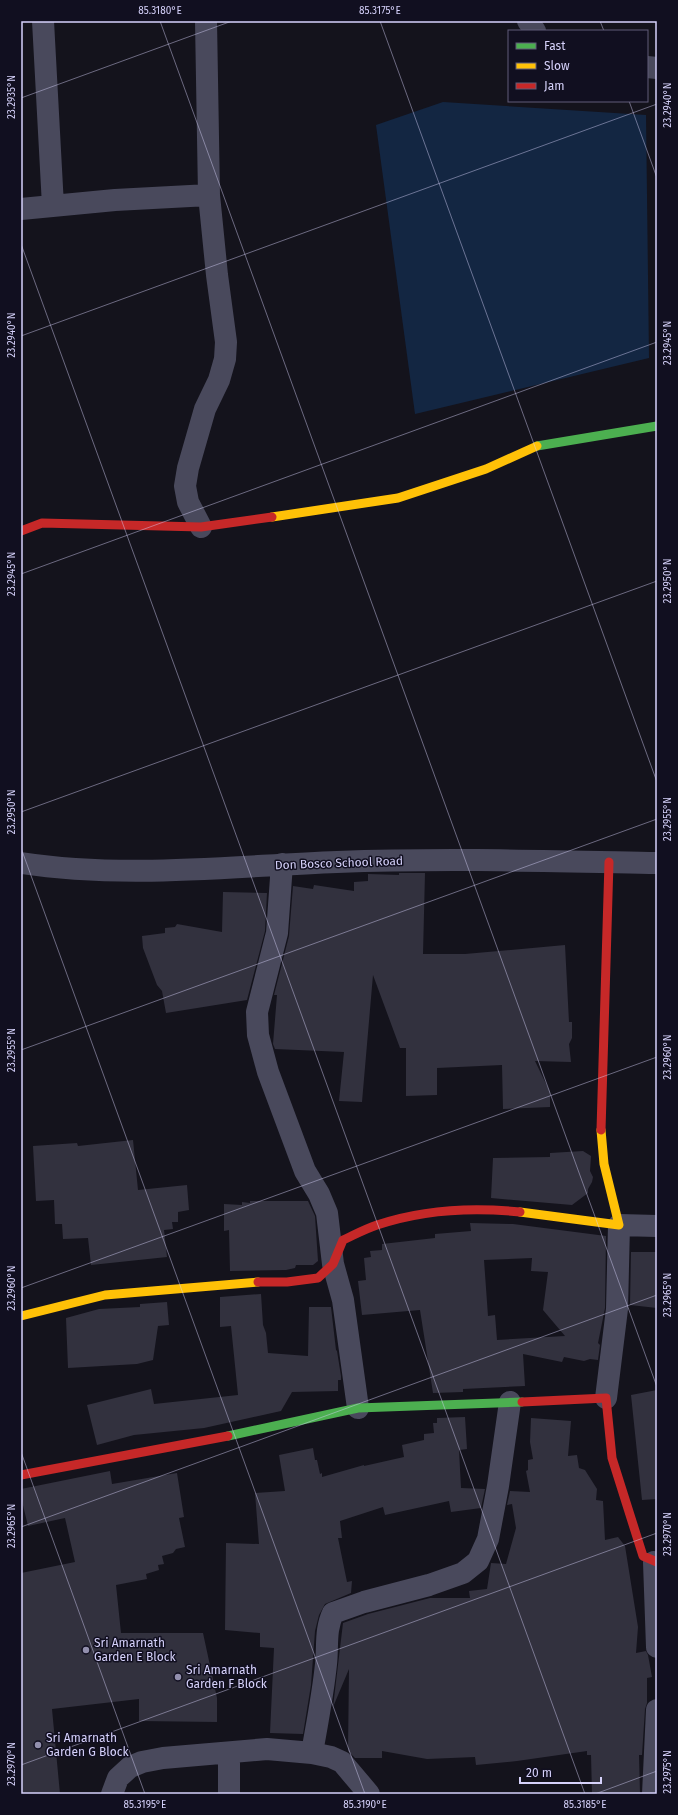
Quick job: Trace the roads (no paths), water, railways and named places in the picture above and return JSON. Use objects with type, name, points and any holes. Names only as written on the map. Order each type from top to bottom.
[{"type":"street","points":[[43,21],[53,206]]},
{"type":"street","points":[[201,527],[188,502],[185,486],[188,468],[205,409],[219,380],[225,359],[226,342],[217,275],[209,195],[206,21]]},
{"type":"street","points":[[528,21],[535,30]]},
{"type":"street","points":[[21,209],[115,200],[209,195]]},
{"type":"street","points":[[21,531],[42,523],[201,527],[398,498],[486,470],[539,445],[657,426]]},
{"type":"street","name":"Don Bosco School Road","points":[[21,863],[47,867],[97,870],[168,871],[282,864],[372,861],[657,863]]},
{"type":"street","points":[[609,862],[600,1124],[604,1164],[619,1225],[617,1309],[606,1398],[612,1458],[643,1556],[656,1562],[657,1647]]},
{"type":"street","points":[[282,864],[277,933],[257,1012],[258,1035],[268,1072],[305,1171],[319,1194],[328,1213],[333,1264],[344,1300],[358,1408]]},
{"type":"street","points":[[21,1316],[105,1295],[252,1282],[304,1281],[318,1278],[333,1264],[343,1240],[361,1231],[420,1214],[484,1209],[535,1212],[619,1225],[657,1226]]},
{"type":"street","points":[[21,1475],[224,1437],[358,1408],[606,1398]]},
{"type":"street","points":[[312,1753],[326,1663],[326,1636],[329,1622],[333,1613],[364,1602],[429,1585],[463,1573],[478,1561],[488,1539],[498,1486],[510,1402]]},
{"type":"street","points":[[653,1794],[657,1710]]},
{"type":"street","points":[[112,1794],[118,1778],[130,1767],[142,1762],[162,1758],[267,1749],[312,1753],[331,1757],[342,1762],[369,1794]]},
{"type":"street","points":[[229,1753],[229,1794]]},
{"type":"water","points":[[443,102],[646,115],[649,358],[415,414],[376,125]]},
{"type":"place","name":"Sri Amarnath Garden E Block","points":[[86,1650]]},
{"type":"place","name":"Sri Amarnath Garden F Block","points":[[178,1677]]},
{"type":"place","name":"Sri Amarnath Garden G Block","points":[[38,1745]]}]
